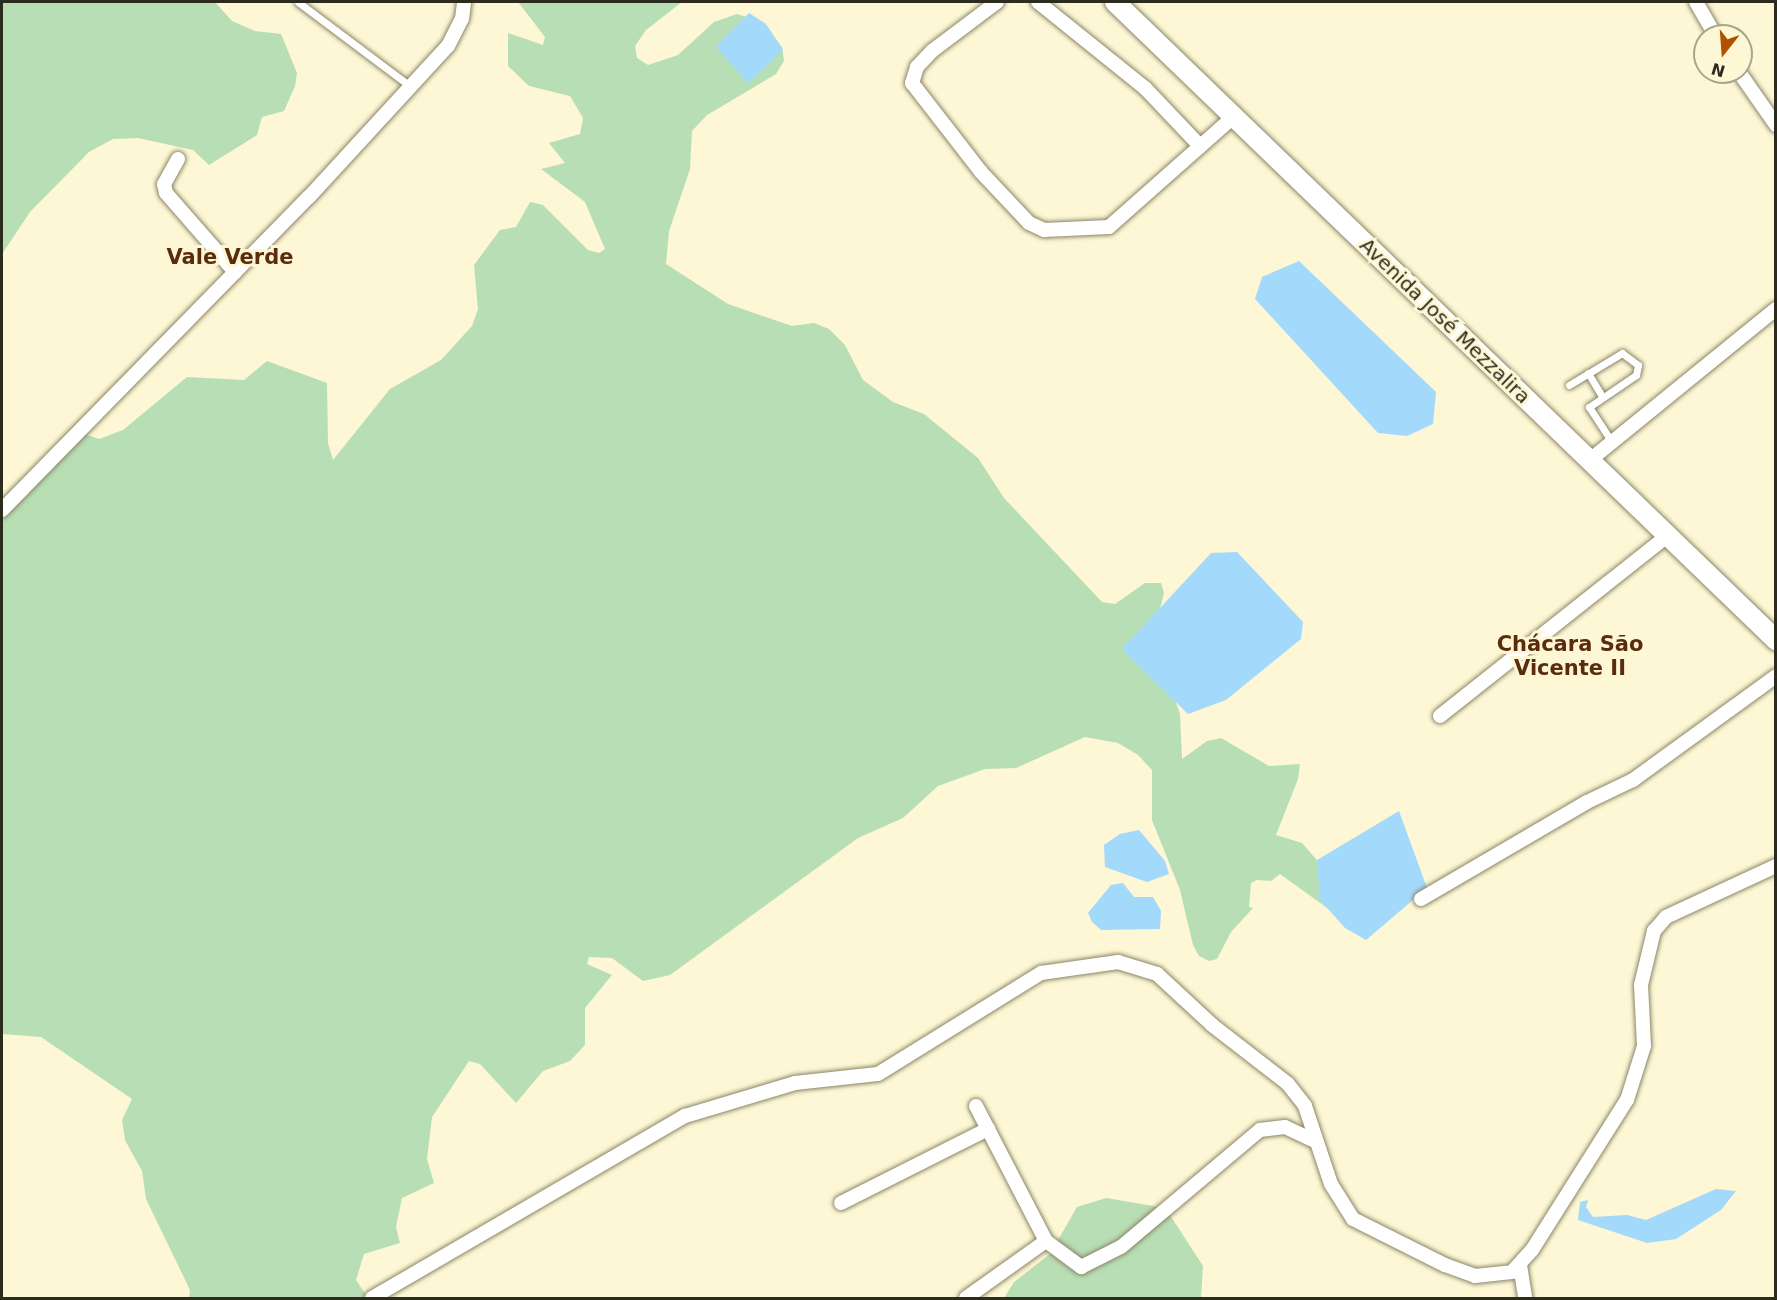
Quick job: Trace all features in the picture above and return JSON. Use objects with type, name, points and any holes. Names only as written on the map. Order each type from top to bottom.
[{"type":"main road","name":"Avenida José Mezzalira","points":[[1114,2],[1776,640]]},
{"type":"street","points":[[2,510],[235,272],[448,46],[462,19],[464,2]]},
{"type":"street","points":[[997,2],[932,51],[917,67],[912,83],[981,172],[1029,223],[1044,230],[1109,227],[1232,118]]},
{"type":"street","points":[[1038,2],[1145,88],[1200,146]]},
{"type":"street","points":[[1696,2],[1709,24]]},
{"type":"street","points":[[1747,84],[1776,125]]},
{"type":"street","points":[[178,159],[164,184],[166,193],[235,272]]},
{"type":"street","points":[[1590,460],[1774,314]]},
{"type":"street","points":[[1440,716],[1668,535]]},
{"type":"street","points":[[1421,900],[1587,802],[1633,780],[1776,676]]},
{"type":"street","points":[[372,1299],[685,1116],[795,1083],[878,1074],[1002,995],[1062,966],[1118,962],[1157,974],[1212,1025],[1288,1084],[1305,1106],[1313,1140],[1342,1206],[1370,1232],[1475,1276],[1495,1277],[1520,1265],[1627,1100],[1644,1046],[1641,985],[1654,931],[1666,917],[1776,866]]},
{"type":"street","points":[[976,1106],[1046,1241],[1070,1263],[1090,1266],[1121,1247],[1260,1130],[1286,1127],[1313,1140]]},
{"type":"street","points":[[840,1203],[988,1129]]},
{"type":"street","points":[[966,1299],[1046,1241]]},
{"type":"street","points":[[1520,1265],[1525,1299]]},
{"type":"lane","points":[[298,2],[410,86]]},
{"type":"lane","points":[[1569,385],[1622,353],[1638,365],[1636,375],[1589,407],[1612,442]]},
{"type":"lane","points":[[1588,373],[1602,396]]},
{"type":"green space","points":[[2,2],[215,2],[232,21],[255,31],[281,34],[297,73],[295,86],[284,111],[262,117],[257,135],[209,165],[193,150],[138,138],[113,139],[89,152],[30,212],[2,254]]},
{"type":"green space","points":[[518,2],[682,2],[646,30],[635,46],[637,58],[648,65],[678,55],[714,22],[737,14],[763,22],[782,47],[784,61],[776,74],[707,115],[692,131],[690,169],[669,231],[666,264],[728,304],[792,326],[814,323],[829,329],[845,345],[863,380],[893,402],[924,414],[978,458],[1004,498],[1102,602],[1115,604],[1145,583],[1161,583],[1164,593],[1153,636],[1180,714],[1182,759],[1207,741],[1221,738],[1269,766],[1300,764],[1298,779],[1276,835],[1302,843],[1329,874],[1330,910],[1280,874],[1271,881],[1257,880],[1251,883],[1249,907],[1253,908],[1231,932],[1217,959],[1209,961],[1199,956],[1193,945],[1180,890],[1152,820],[1152,770],[1138,755],[1118,743],[1085,737],[1016,768],[985,769],[938,786],[903,818],[858,838],[670,975],[643,981],[612,958],[589,957],[587,964],[612,975],[585,1008],[585,1045],[570,1061],[543,1071],[516,1103],[480,1064],[469,1061],[432,1117],[427,1159],[434,1183],[402,1198],[396,1227],[400,1243],[364,1254],[356,1280],[368,1298],[189,1298],[190,1290],[146,1199],[142,1171],[125,1140],[122,1120],[132,1099],[41,1037],[2,1034],[2,520],[29,494],[41,464],[75,431],[99,439],[123,430],[187,377],[244,380],[267,361],[327,383],[328,443],[333,460],[390,389],[441,360],[472,326],[478,309],[474,265],[500,230],[516,227],[530,202],[543,205],[588,250],[599,253],[605,249],[585,202],[541,169],[565,163],[549,143],[580,134],[583,118],[570,96],[529,86],[508,66],[508,33],[543,45],[545,37]]},
{"type":"green space","points":[[1106,1198],[1159,1207],[1170,1215],[1203,1266],[1201,1298],[1004,1298],[1014,1282],[1050,1254],[1077,1207]]},
{"type":"water","points":[[749,13],[766,24],[783,50],[748,83],[716,47]]},
{"type":"water","points":[[1299,261],[1436,392],[1433,424],[1407,436],[1378,433],[1255,299],[1262,277]]},
{"type":"water","points":[[1237,552],[1303,622],[1301,639],[1226,700],[1188,714],[1122,649],[1211,553]]},
{"type":"water","points":[[1399,811],[1427,888],[1366,940],[1345,928],[1320,900],[1317,860]]},
{"type":"water","points":[[1139,830],[1165,861],[1169,874],[1147,882],[1105,867],[1104,845],[1120,834]]},
{"type":"water","points":[[1123,883],[1134,897],[1153,897],[1161,911],[1160,929],[1101,930],[1092,922],[1088,913],[1111,885]]},
{"type":"water","points":[[1716,1189],[1736,1191],[1721,1210],[1676,1239],[1647,1243],[1578,1220],[1580,1202],[1588,1200],[1586,1207],[1593,1217],[1627,1215],[1646,1220]]},
{"type":"district","name":"Vale Verde","points":[[230,257]]},
{"type":"district","name":"Chácara São Vicente II","points":[[1570,656]]}]
